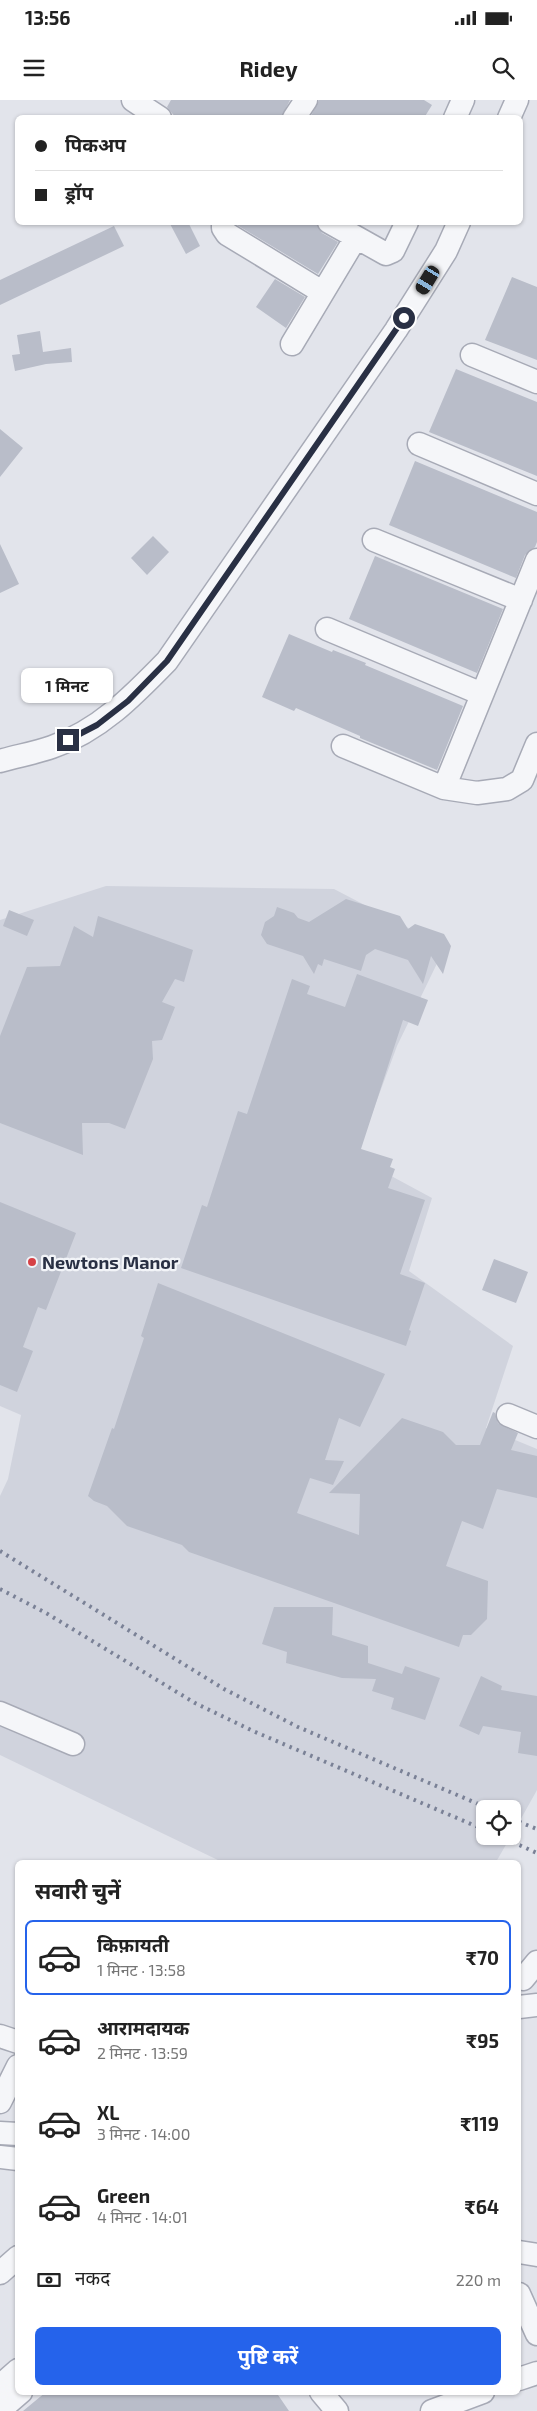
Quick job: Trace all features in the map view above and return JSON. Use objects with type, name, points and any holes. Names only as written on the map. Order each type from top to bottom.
[{"type":"street","points":[[296,115],[306,100]]},
{"type":"street","points":[[510,115],[517,100]]},
{"type":"street","points":[[139,102],[156,115]]},
{"type":"street","points":[[223,225],[228,234],[322,292]]},
{"type":"street","points":[[334,225],[355,239],[386,254],[393,252],[406,225]]},
{"type":"street","points":[[0,761],[53,747],[97,725],[128,701],[167,661],[396,330],[446,251],[458,225]]},
{"type":"street","points":[[292,344],[355,239]]},
{"type":"street","points":[[472,355],[537,382]]},
{"type":"street","points":[[419,444],[537,494]]},
{"type":"street","points":[[374,540],[521,600]]},
{"type":"street","points":[[444,788],[537,560]]},
{"type":"street","points":[[327,629],[482,694]]},
{"type":"street","points":[[342,746],[444,788],[477,793],[507,789],[522,780],[537,744]]},
{"type":"street","points":[[508,1415],[537,1426]]},
{"type":"street","points":[[0,1712],[72,1744]]},
{"type":"street","points":[[526,1979],[537,1962]]},
{"type":"street","points":[[521,2007],[537,2005]]},
{"type":"street","points":[[0,2036],[15,2041]]},
{"type":"street","points":[[0,2102],[15,2072]]},
{"type":"street","points":[[0,2133],[15,2134]]},
{"type":"street","points":[[0,2157],[15,2159]]},
{"type":"street","points":[[521,2252],[537,2255]]},
{"type":"street","points":[[0,2273],[15,2260]]},
{"type":"street","points":[[521,2298],[537,2334]]},
{"type":"street","points":[[0,2386],[15,2373]]},
{"type":"street","points":[[521,2379],[537,2373]]},
{"type":"street","points":[[0,2410],[18,2395]]},
{"type":"street","points":[[324,2395],[337,2411]]},
{"type":"street","points":[[432,2411],[475,2395]]},
{"type":"shaded area","points":[[106,886],[334,889],[445,947],[397,1046],[356,1157],[432,1198],[409,1271],[513,1346],[486,1428],[537,1449],[537,1790],[521,1819],[521,1800],[476,1800],[476,1845],[506,1845],[497,1860],[218,1860],[0,1755],[0,1496],[8,1479],[21,1415],[0,1406],[0,920]]},
{"type":"building","points":[[171,100],[290,100],[282,115],[174,115],[167,107]]},
{"type":"building","points":[[319,100],[424,100],[432,105],[426,115],[312,115]]},
{"type":"building","points":[[171,225],[190,225],[200,246],[186,254]]},
{"type":"building","points":[[237,225],[318,225],[322,233],[338,242],[318,274]]},
{"type":"building","points":[[114,226],[124,246],[0,305],[0,280]]},
{"type":"building","points":[[512,277],[537,287],[537,360],[485,340]]},
{"type":"building","points":[[275,279],[305,297],[286,328],[256,307]]},
{"type":"building","points":[[40,331],[43,352],[71,348],[72,362],[46,364],[15,371],[12,355],[20,354],[17,335]]},
{"type":"building","points":[[456,369],[537,402],[537,476],[429,432]]},
{"type":"building","points":[[0,429],[23,448],[0,477]]},
{"type":"building","points":[[415,461],[537,512],[537,542],[535,547],[525,555],[516,578],[389,525]]},
{"type":"building","points":[[153,536],[169,552],[147,575],[131,558]]},
{"type":"building","points":[[0,544],[19,584],[0,593]]},
{"type":"building","points":[[375,556],[503,609],[477,673],[349,619]]},
{"type":"building","points":[[289,634],[332,652],[333,650],[366,663],[365,665],[463,706],[437,770],[360,738],[360,736],[296,708],[294,711],[262,697]]},
{"type":"building","points":[[346,899],[400,916],[408,929],[415,924],[444,934],[451,946],[443,974],[431,956],[423,984],[408,960],[375,949],[366,955],[361,971],[324,959],[322,966],[318,964],[314,974],[303,956],[267,944],[261,935],[265,922],[274,916],[277,907],[294,913],[298,918],[309,922]]},
{"type":"building","points":[[9,910],[34,920],[27,936],[3,926]]},
{"type":"building","points":[[98,916],[193,950],[184,982],[175,979],[162,1002],[175,1007],[162,1040],[152,1041],[153,1059],[125,1129],[109,1123],[82,1123],[83,1155],[0,1123],[0,1036],[27,967],[60,966],[74,926],[93,937]]},
{"type":"building","points":[[357,974],[428,1000],[418,1026],[403,1020],[361,1149],[393,1159],[390,1167],[395,1169],[388,1188],[425,1200],[400,1274],[425,1283],[409,1330],[411,1331],[406,1346],[181,1268],[202,1205],[207,1207],[238,1111],[247,1114],[292,979],[310,986],[307,994],[345,1007]]},
{"type":"building","name":"Newtons Manor","points":[[0,1202],[76,1233],[46,1310],[38,1307],[23,1347],[33,1351],[17,1392],[0,1385]]},
{"type":"building","points":[[494,1259],[528,1272],[516,1303],[482,1290]]},
{"type":"building","points":[[158,1283],[385,1374],[360,1427],[339,1418],[325,1460],[344,1461],[333,1485],[310,1478],[297,1513],[359,1535],[360,1494],[329,1493],[402,1418],[443,1432],[456,1445],[480,1445],[493,1412],[498,1423],[518,1433],[511,1450],[537,1456],[537,1498],[497,1489],[483,1529],[462,1521],[446,1566],[488,1581],[487,1619],[471,1635],[463,1635],[459,1647],[189,1552],[182,1545],[127,1526],[107,1506],[94,1501],[88,1496],[112,1428],[114,1429],[144,1338],[141,1336]]},
{"type":"building","points":[[274,1607],[333,1607],[332,1635],[368,1646],[368,1663],[402,1674],[405,1666],[440,1678],[425,1720],[391,1709],[394,1698],[372,1691],[376,1679],[342,1678],[286,1663],[287,1652],[262,1644]]},
{"type":"building","points":[[481,1676],[502,1686],[501,1690],[537,1696],[537,1756],[518,1753],[521,1732],[483,1726],[479,1735],[459,1726]]},
{"type":"building","points":[[42,2395],[278,2395],[289,2411],[23,2411]]},
{"type":"railway","points":[[0,1551],[224,1689],[298,1727],[476,1803]]},
{"type":"railway","points":[[0,1589],[46,1613],[195,1703],[253,1731],[476,1826]]},
{"type":"railway","points":[[521,1823],[537,1829]]},
{"type":"railway","points":[[519,1845],[537,1853]]},
{"type":"place","name":"Newtons Manor","points":[[32,1262]]},
{"type":"route","points":[[68,740],[97,725],[128,701],[167,661],[404,318]]}]
